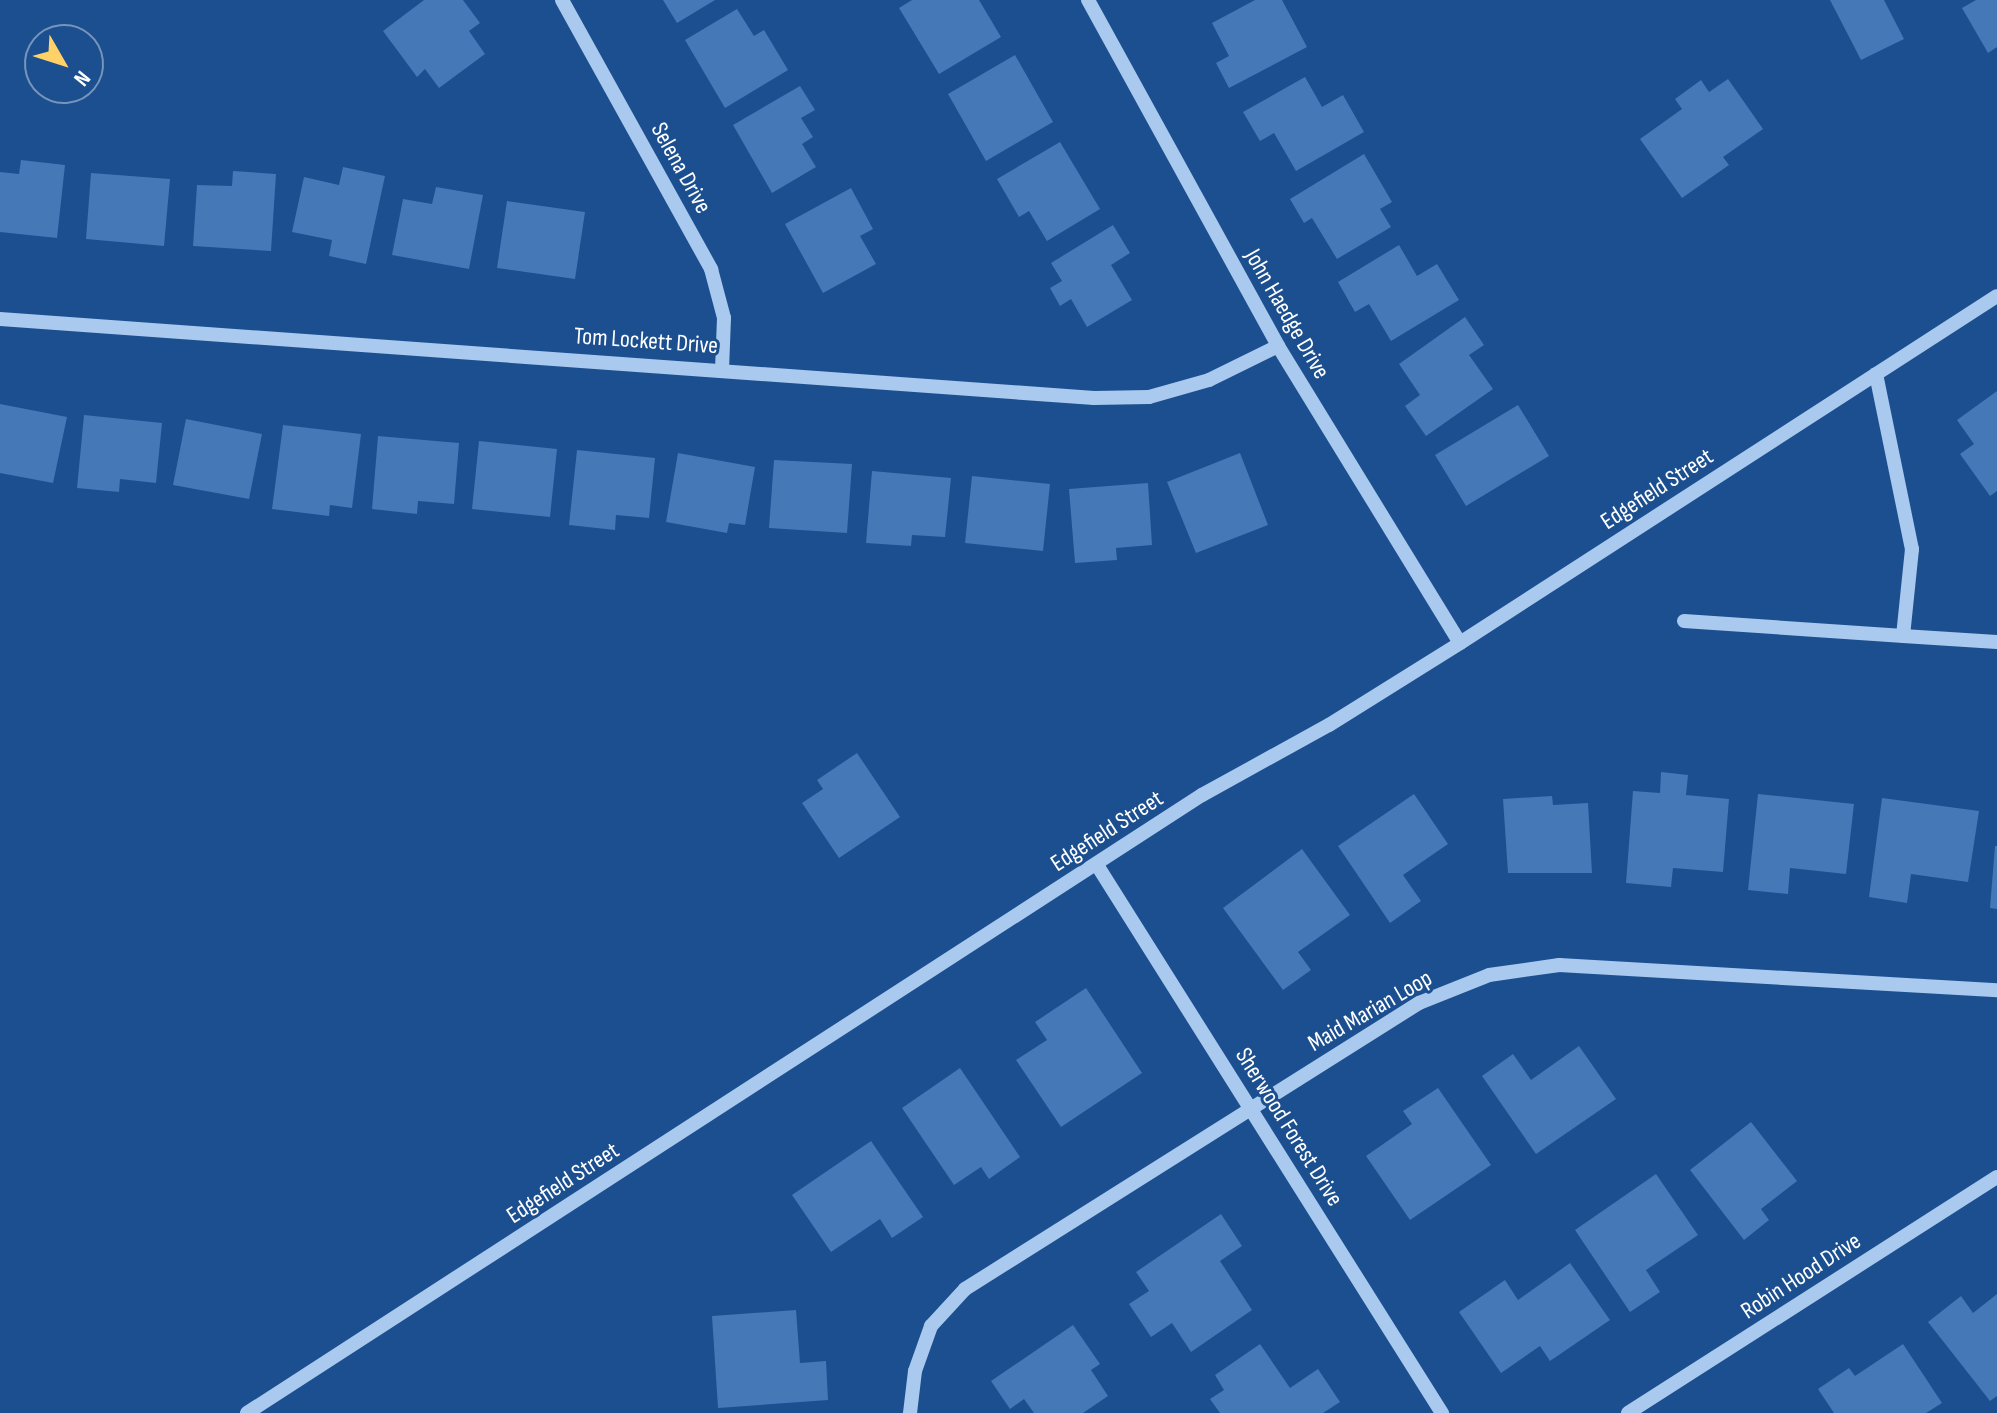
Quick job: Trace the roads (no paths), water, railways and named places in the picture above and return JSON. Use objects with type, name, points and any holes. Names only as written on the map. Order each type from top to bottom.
[{"type":"street","name":"Selena Drive","points":[[562,0],[711,269],[724,318],[722,369]]},
{"type":"street","name":"John Haedge Drive","points":[[1088,0],[1278,346],[1460,643]]},
{"type":"street","name":"Edgefield Street","points":[[247,1413],[1202,795],[1329,725],[1460,643],[1997,296]]},
{"type":"street","name":"Tom Lockett Drive","points":[[0,319],[1094,398],[1149,397],[1209,380],[1278,346]]},
{"type":"street","points":[[1876,374],[1912,549],[1903,636]]},
{"type":"street","points":[[1684,621],[1997,642]]},
{"type":"street","name":"Sherwood Forest Drive","points":[[1097,865],[1442,1413]]},
{"type":"street","name":"Maid Marian Loop","points":[[910,1413],[915,1371],[931,1326],[965,1289],[1419,1003],[1489,975],[1559,965],[1997,990]]},
{"type":"street","name":"Robin Hood Drive","points":[[1628,1413],[1997,1177]]}]
